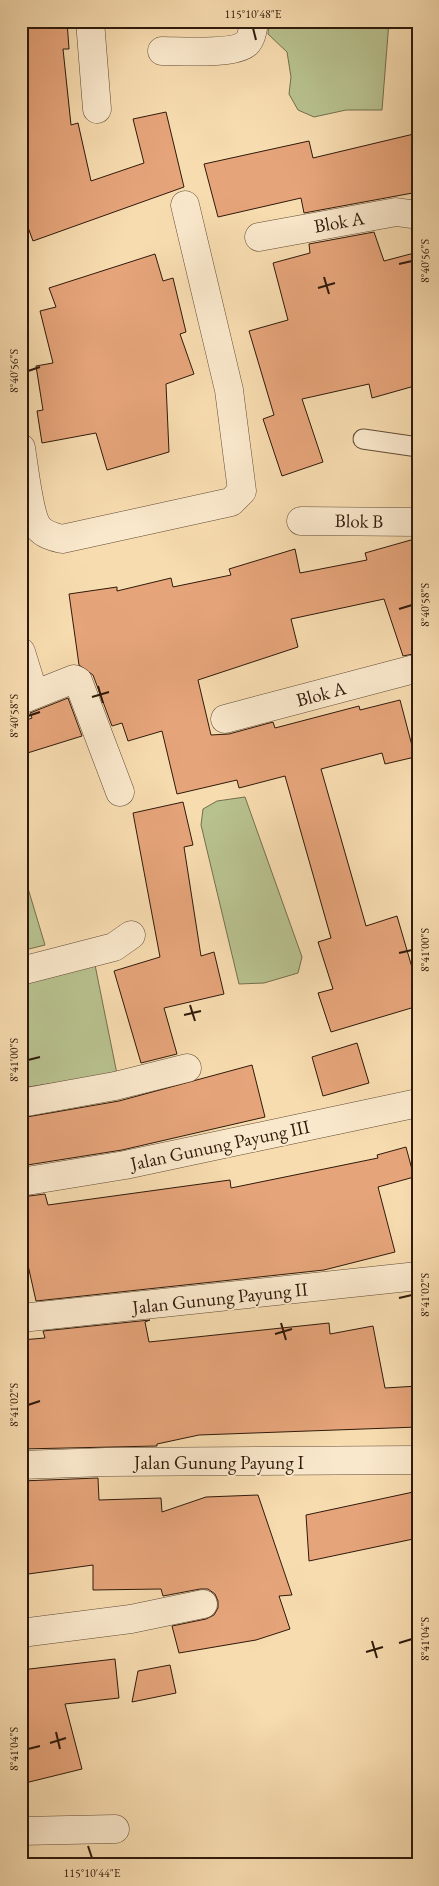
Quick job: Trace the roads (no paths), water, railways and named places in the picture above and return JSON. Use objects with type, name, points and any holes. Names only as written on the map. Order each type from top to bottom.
[{"type":"street","points":[[90,21],[98,109]]},
{"type":"street","points":[[162,51],[235,49],[247,43],[253,31],[254,21]]},
{"type":"street","points":[[21,448],[25,489],[38,527],[52,537],[62,539],[230,502],[242,491],[230,390],[185,205]]},
{"type":"street","name":"Blok A","points":[[259,237],[396,212],[418,215]]},
{"type":"street","name":"Blok B","points":[[301,521],[418,522]]},
{"type":"street","points":[[21,652],[28,697],[74,679],[78,681],[120,792]]},
{"type":"street","name":"Blok A","points":[[225,719],[418,668]]},
{"type":"street","points":[[21,971],[114,946],[131,935]]},
{"type":"street","points":[[21,1103],[115,1086],[187,1068]]},
{"type":"street","name":"Jalan Gunung Payung III","points":[[21,1182],[125,1165],[418,1103]]},
{"type":"street","name":"Jalan Gunung Payung II","points":[[21,1318],[418,1276]]},
{"type":"street","name":"Jalan Gunung Payung I","points":[[21,1466],[116,1462],[418,1460]]},
{"type":"street","points":[[21,1632],[131,1619],[203,1604]]},
{"type":"street","points":[[21,1831],[115,1830]]},
{"type":"lane","points":[[363,440],[418,447]]}]
